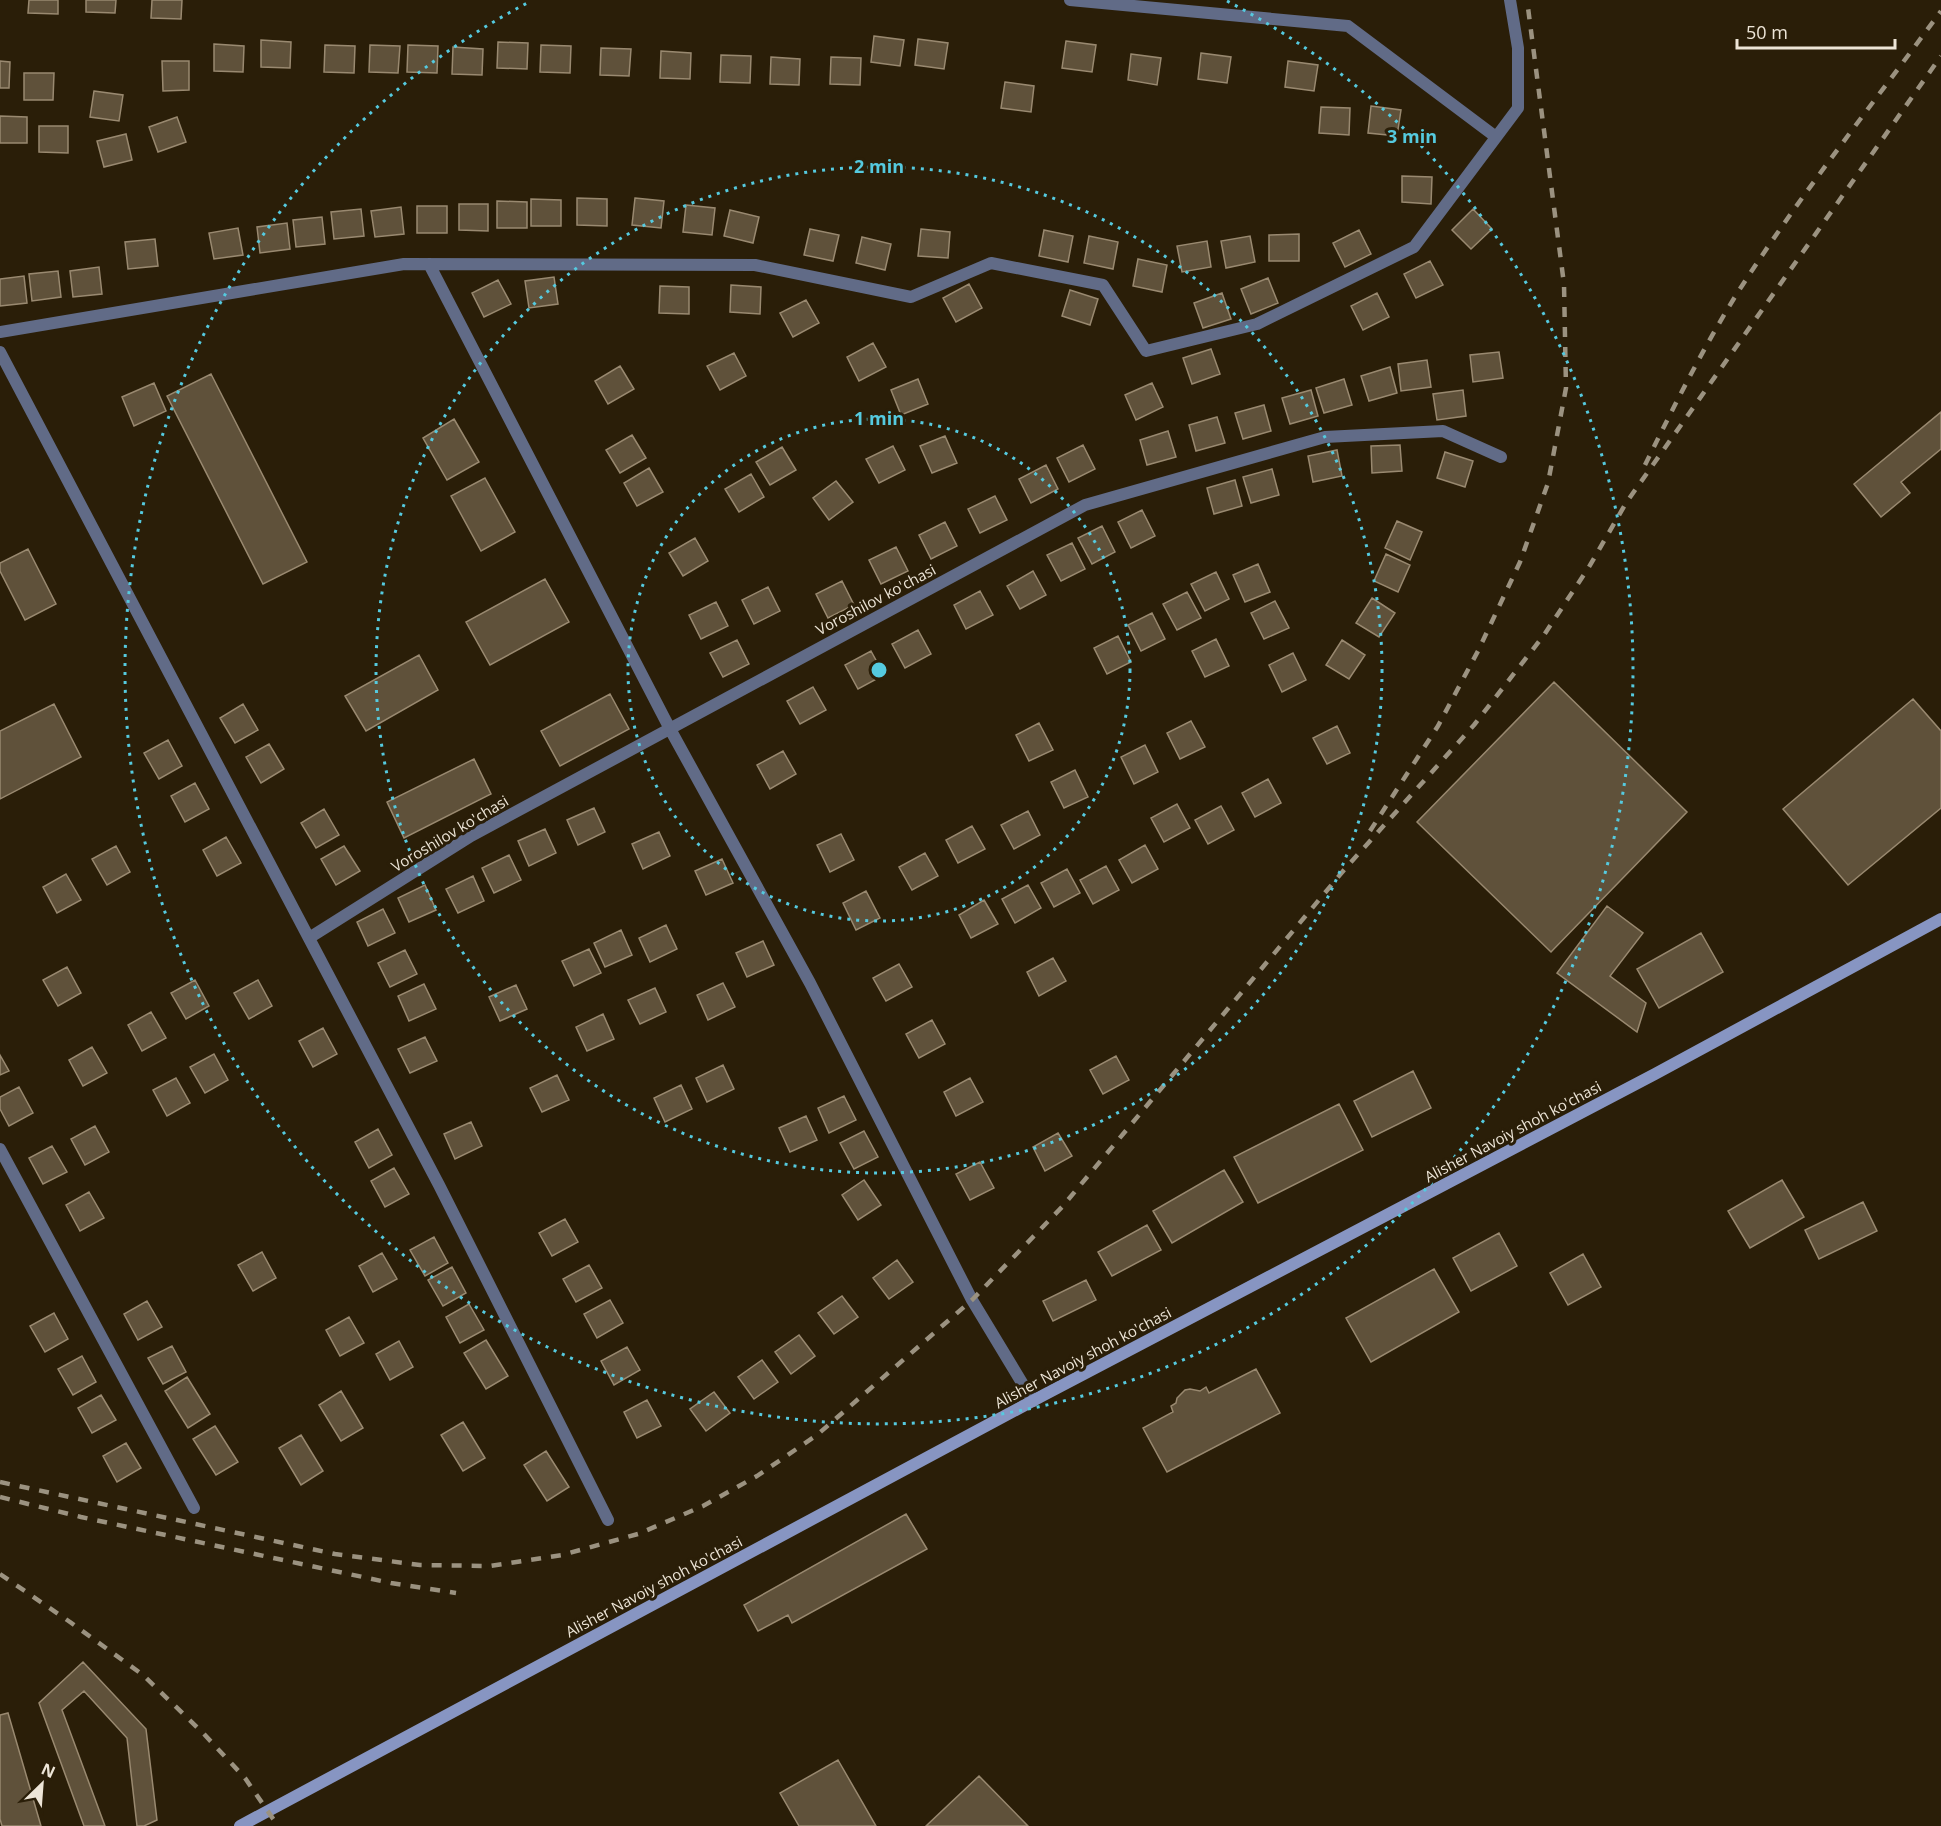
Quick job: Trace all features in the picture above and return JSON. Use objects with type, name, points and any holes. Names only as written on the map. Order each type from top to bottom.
[{"type":"street","points":[[1070,0],[1348,26],[1496,137]]},
{"type":"street","points":[[0,332],[404,264],[755,265],[911,297],[991,263],[1103,285],[1146,351],[1257,324],[1414,247],[1518,108],[1518,48],[1510,0]]},
{"type":"street","points":[[429,264],[670,729],[810,983],[972,1300],[1034,1401]]},
{"type":"street","points":[[0,352],[439,1185],[608,1520]]},
{"type":"street","name":"Voroshilov ko'chasi","points":[[309,938],[471,836],[1084,505],[1325,437],[1443,431],[1501,457]]},
{"type":"street","name":"Alisher Navoiy shoh ko'chasi","points":[[240,1826],[1034,1401],[1656,1074],[1941,919]]},
{"type":"street","points":[[0,1149],[194,1508]]},
{"type":"building","points":[[29,0],[58,0],[58,14],[28,13]]},
{"type":"building","points":[[86,0],[116,0],[115,13],[86,12]]},
{"type":"building","points":[[152,0],[182,0],[181,19],[151,18]]},
{"type":"building","points":[[874,36],[904,40],[900,66],[871,62]]},
{"type":"building","points":[[918,39],[948,43],[944,69],[915,65]]},
{"type":"building","points":[[261,40],[291,42],[290,68],[261,67]]},
{"type":"building","points":[[1066,41],[1096,45],[1092,72],[1062,68]]},
{"type":"building","points":[[498,42],[528,43],[527,69],[497,68]]},
{"type":"building","points":[[214,44],[244,46],[243,72],[214,71]]},
{"type":"building","points":[[325,45],[355,46],[354,73],[324,72]]},
{"type":"building","points":[[370,45],[400,46],[398,73],[369,72]]},
{"type":"building","points":[[408,45],[438,46],[437,73],[407,72]]},
{"type":"building","points":[[541,45],[571,46],[570,73],[540,72]]},
{"type":"building","points":[[453,47],[483,49],[482,75],[452,74]]},
{"type":"building","points":[[601,48],[631,49],[629,76],[600,75]]},
{"type":"building","points":[[661,51],[691,53],[690,79],[660,78]]},
{"type":"building","points":[[1201,53],[1231,57],[1227,83],[1198,79]]},
{"type":"building","points":[[1131,54],[1161,58],[1157,85],[1128,80]]},
{"type":"building","points":[[721,55],[751,56],[750,83],[720,82]]},
{"type":"building","points":[[771,57],[800,59],[799,85],[770,84]]},
{"type":"building","points":[[831,57],[861,58],[860,85],[830,84]]},
{"type":"building","points":[[0,61],[10,62],[9,88],[0,88]]},
{"type":"building","points":[[162,61],[189,61],[189,90],[163,91]]},
{"type":"building","points":[[1288,61],[1318,65],[1314,91],[1285,87]]},
{"type":"building","points":[[24,73],[54,73],[53,100],[24,100]]},
{"type":"building","points":[[1005,82],[1034,86],[1031,112],[1001,108]]},
{"type":"building","points":[[94,91],[123,95],[119,121],[90,117]]},
{"type":"building","points":[[1371,106],[1401,110],[1397,136],[1368,133]]},
{"type":"building","points":[[1321,107],[1350,108],[1349,135],[1319,133]]},
{"type":"building","points":[[0,116],[27,117],[27,143],[0,143]]},
{"type":"building","points":[[177,117],[186,142],[158,152],[149,127]]},
{"type":"building","points":[[39,126],[68,126],[68,153],[39,152]]},
{"type":"building","points":[[126,134],[132,160],[104,167],[97,141]]},
{"type":"building","points":[[1402,176],[1432,177],[1431,204],[1402,202]]},
{"type":"building","points":[[577,198],[607,199],[607,226],[577,225]]},
{"type":"building","points":[[635,198],[664,201],[661,228],[632,225]]},
{"type":"building","points":[[531,199],[561,200],[561,226],[531,226]]},
{"type":"building","points":[[497,201],[527,202],[527,228],[497,228]]},
{"type":"building","points":[[459,204],[488,204],[488,231],[459,230]]},
{"type":"building","points":[[686,205],[715,208],[712,235],[683,232]]},
{"type":"building","points":[[417,206],[447,206],[447,233],[417,233]]},
{"type":"building","points":[[401,207],[404,234],[375,237],[371,211]]},
{"type":"building","points":[[361,209],[364,236],[334,239],[331,212]]},
{"type":"building","points":[[1473,209],[1492,229],[1471,249],[1452,230]]},
{"type":"building","points":[[730,210],[759,217],[753,243],[724,236]]},
{"type":"building","points":[[322,217],[325,244],[296,247],[293,220]]},
{"type":"building","points":[[287,223],[290,249],[260,253],[257,227]]},
{"type":"building","points":[[238,228],[243,255],[214,259],[209,233]]},
{"type":"building","points":[[810,229],[839,235],[833,261],[804,255]]},
{"type":"building","points":[[921,229],[950,232],[948,258],[918,256]]},
{"type":"building","points":[[1044,230],[1073,236],[1068,262],[1039,256]]},
{"type":"building","points":[[1359,230],[1371,254],[1345,267],[1333,243]]},
{"type":"building","points":[[1299,234],[1299,261],[1269,261],[1269,235]]},
{"type":"building","points":[[1089,236],[1118,242],[1113,269],[1084,263]]},
{"type":"building","points":[[1250,236],[1255,262],[1226,268],[1221,241]]},
{"type":"building","points":[[862,237],[891,244],[885,270],[856,263]]},
{"type":"building","points":[[155,239],[158,266],[128,269],[125,242]]},
{"type":"building","points":[[1207,241],[1211,267],[1182,272],[1177,246]]},
{"type":"building","points":[[1138,259],[1167,265],[1162,292],[1133,286]]},
{"type":"building","points":[[1430,261],[1443,285],[1416,298],[1404,274]]},
{"type":"building","points":[[99,267],[102,294],[73,297],[70,271]]},
{"type":"building","points":[[58,271],[61,297],[32,301],[29,274]]},
{"type":"building","points":[[24,276],[27,303],[0,306],[0,279]]},
{"type":"building","points":[[554,277],[558,304],[529,308],[525,281]]},
{"type":"building","points":[[1268,278],[1278,303],[1251,314],[1241,289]]},
{"type":"building","points":[[498,280],[511,304],[484,317],[472,293]]},
{"type":"building","points":[[969,284],[982,308],[956,322],[943,298]]},
{"type":"building","points":[[731,285],[761,287],[760,314],[730,312]]},
{"type":"building","points":[[660,286],[689,287],[689,314],[659,313]]},
{"type":"building","points":[[1070,290],[1098,299],[1090,325],[1062,316]]},
{"type":"building","points":[[1222,293],[1231,319],[1203,328],[1194,303]]},
{"type":"building","points":[[1377,293],[1389,317],[1363,330],[1351,306]]},
{"type":"building","points":[[806,300],[819,323],[793,337],[780,313]]},
{"type":"building","points":[[873,343],[886,367],[859,381],[847,357]]},
{"type":"building","points":[[1211,349],[1220,374],[1192,384],[1183,358]]},
{"type":"building","points":[[1499,352],[1503,378],[1473,382],[1470,355]]},
{"type":"building","points":[[734,353],[746,376],[720,390],[707,366]]},
{"type":"building","points":[[1427,360],[1431,387],[1401,391],[1398,364]]},
{"type":"building","points":[[620,366],[634,389],[608,404],[595,381]]},
{"type":"building","points":[[1390,367],[1397,393],[1369,401],[1361,376]]},
{"type":"building","points":[[211,374],[307,562],[263,584],[167,396]]},
{"type":"building","points":[[918,379],[928,404],[901,415],[891,390]]},
{"type":"building","points":[[1344,379],[1352,405],[1324,413],[1316,388]]},
{"type":"building","points":[[154,383],[166,411],[134,426],[122,397]]},
{"type":"building","points":[[1152,383],[1163,407],[1136,420],[1125,395]]},
{"type":"building","points":[[1311,390],[1318,416],[1290,424],[1282,398]]},
{"type":"building","points":[[1463,390],[1466,416],[1437,420],[1433,394]]},
{"type":"building","points":[[1264,405],[1271,431],[1243,439],[1235,413]]},
{"type":"building","points":[[1941,412],[1941,449],[1901,482],[1910,493],[1881,517],[1854,484]]},
{"type":"building","points":[[1217,417],[1225,443],[1196,451],[1189,425]]},
{"type":"building","points":[[454,419],[479,462],[447,480],[423,438]]},
{"type":"building","points":[[1168,431],[1176,457],[1147,465],[1140,440]]},
{"type":"building","points":[[632,435],[646,458],[620,473],[606,450]]},
{"type":"building","points":[[945,436],[957,463],[932,473],[920,446]]},
{"type":"building","points":[[1083,445],[1095,469],[1069,482],[1057,458]]},
{"type":"building","points":[[1400,445],[1402,471],[1372,473],[1371,446]]},
{"type":"building","points":[[893,446],[905,470],[879,483],[866,459]]},
{"type":"building","points":[[782,447],[796,470],[770,485],[756,462]]},
{"type":"building","points":[[1337,450],[1342,476],[1313,482],[1308,456]]},
{"type":"building","points":[[1445,452],[1473,461],[1465,487],[1437,478]]},
{"type":"building","points":[[1046,465],[1058,489],[1031,503],[1019,479]]},
{"type":"building","points":[[649,468],[663,492],[637,506],[624,483]]},
{"type":"building","points":[[1272,469],[1279,495],[1251,503],[1243,477]]},
{"type":"building","points":[[751,474],[764,497],[739,512],[725,489]]},
{"type":"building","points":[[485,478],[515,532],[481,551],[451,496]]},
{"type":"building","points":[[1235,480],[1242,506],[1214,514],[1207,488]]},
{"type":"building","points":[[836,481],[853,502],[829,520],[813,498]]},
{"type":"building","points":[[995,496],[1007,520],[980,533],[968,509]]},
{"type":"building","points":[[1142,510],[1155,536],[1131,548],[1118,522]]},
{"type":"building","points":[[1397,521],[1422,532],[1410,560],[1385,548]]},
{"type":"building","points":[[945,522],[957,546],[931,559],[919,535]]},
{"type":"building","points":[[1102,526],[1115,552],[1092,564],[1078,538]]},
{"type":"building","points":[[695,538],[708,561],[683,576],[669,553]]},
{"type":"building","points":[[1072,543],[1085,569],[1061,581],[1047,555]]},
{"type":"building","points":[[896,547],[908,571],[881,584],[869,560]]},
{"type":"building","points":[[28,549],[56,604],[25,620],[0,571],[0,563]]},
{"type":"building","points":[[1386,554],[1410,565],[1398,592],[1374,581]]},
{"type":"building","points":[[1258,564],[1270,592],[1245,602],[1233,575]]},
{"type":"building","points":[[1033,571],[1046,595],[1020,609],[1007,586]]},
{"type":"building","points":[[1216,572],[1229,599],[1205,611],[1191,584]]},
{"type":"building","points":[[545,579],[569,622],[490,665],[466,622]]},
{"type":"building","points":[[842,581],[854,605],[828,618],[816,594]]},
{"type":"building","points":[[768,587],[780,611],[754,624],[742,600]]},
{"type":"building","points":[[980,591],[993,615],[966,629],[954,605]]},
{"type":"building","points":[[1187,592],[1201,618],[1177,630],[1163,604]]},
{"type":"building","points":[[1372,598],[1395,613],[1379,637],[1356,623]]},
{"type":"building","points":[[1275,601],[1289,628],[1264,639],[1251,613]]},
{"type":"building","points":[[716,602],[728,626],[701,639],[689,615]]},
{"type":"building","points":[[1152,613],[1165,639],[1141,651],[1128,625]]},
{"type":"building","points":[[918,630],[931,654],[905,668],[892,644]]},
{"type":"building","points":[[1118,636],[1131,662],[1107,674],[1094,648]]},
{"type":"building","points":[[1216,639],[1229,666],[1205,677],[1192,651]]},
{"type":"building","points":[[737,640],[749,664],[723,677],[710,653]]},
{"type":"building","points":[[1342,640],[1365,655],[1349,679],[1326,665]]},
{"type":"building","points":[[871,651],[884,675],[858,689],[845,665]]},
{"type":"building","points":[[1293,653],[1306,680],[1282,692],[1269,665]]},
{"type":"building","points":[[419,655],[438,690],[366,731],[345,696]]},
{"type":"building","points":[[1554,682],[1687,812],[1551,952],[1417,822]]},
{"type":"building","points":[[813,687],[826,710],[800,724],[787,701]]},
{"type":"building","points":[[610,694],[629,729],[560,766],[541,731]]},
{"type":"building","points":[[1913,699],[1941,731],[1941,808],[1848,885],[1783,809]]},
{"type":"building","points":[[54,704],[81,757],[0,799],[0,731]]},
{"type":"building","points":[[243,704],[258,730],[235,743],[220,718]]},
{"type":"building","points":[[1191,721],[1205,747],[1180,759],[1167,733]]},
{"type":"building","points":[[1039,723],[1053,750],[1029,761],[1016,735]]},
{"type":"building","points":[[1337,726],[1350,753],[1327,764],[1313,738]]},
{"type":"building","points":[[168,740],[182,766],[159,779],[144,753]]},
{"type":"building","points":[[269,744],[284,769],[261,783],[246,757]]},
{"type":"building","points":[[1145,745],[1158,772],[1134,784],[1121,757]]},
{"type":"building","points":[[783,751],[796,774],[770,789],[757,765]]},
{"type":"building","points":[[474,759],[491,794],[404,838],[387,802]]},
{"type":"building","points":[[1075,770],[1088,797],[1064,808],[1051,782]]},
{"type":"building","points":[[1268,779],[1281,803],[1255,817],[1242,793]]},
{"type":"building","points":[[195,783],[209,809],[185,822],[171,796]]},
{"type":"building","points":[[1177,804],[1190,828],[1164,842],[1151,818]]},
{"type":"building","points":[[1221,806],[1234,830],[1208,844],[1195,820]]},
{"type":"building","points":[[594,808],[605,832],[578,845],[567,820]]},
{"type":"building","points":[[324,809],[339,835],[316,848],[301,823]]},
{"type":"building","points":[[1028,811],[1040,835],[1014,849],[1001,825]]},
{"type":"building","points":[[972,826],[985,849],[958,863],[946,840]]},
{"type":"building","points":[[545,829],[556,853],[529,866],[518,841]]},
{"type":"building","points":[[659,832],[670,856],[643,869],[632,844]]},
{"type":"building","points":[[841,834],[854,860],[830,872],[817,845]]},
{"type":"building","points":[[226,837],[241,863],[217,876],[203,850]]},
{"type":"building","points":[[1145,845],[1158,869],[1132,883],[1119,860]]},
{"type":"building","points":[[116,846],[130,872],[107,885],[92,859]]},
{"type":"building","points":[[344,846],[360,871],[336,885],[321,859]]},
{"type":"building","points":[[925,853],[938,876],[912,890],[899,867]]},
{"type":"building","points":[[509,855],[521,880],[494,893],[482,868]]},
{"type":"building","points":[[722,859],[733,883],[706,895],[695,871]]},
{"type":"building","points":[[1106,866],[1119,890],[1093,904],[1080,880]]},
{"type":"building","points":[[1067,869],[1080,893],[1054,907],[1041,883]]},
{"type":"building","points":[[66,874],[81,900],[57,913],[43,887]]},
{"type":"building","points":[[473,876],[484,901],[458,913],[446,889]]},
{"type":"building","points":[[425,885],[436,910],[409,922],[398,898]]},
{"type":"building","points":[[1028,885],[1041,908],[1015,923],[1002,899]]},
{"type":"building","points":[[866,891],[880,918],[856,930],[843,903]]},
{"type":"building","points":[[984,900],[998,924],[971,938],[959,915]]},
{"type":"building","points":[[1607,906],[1643,933],[1610,976],[1646,1003],[1637,1032],[1557,973]]},
{"type":"building","points":[[383,909],[395,933],[368,946],[357,922]]},
{"type":"building","points":[[666,925],[677,949],[650,962],[639,938]]},
{"type":"building","points":[[621,930],[632,955],[605,967],[594,943]]},
{"type":"building","points":[[1701,933],[1723,972],[1659,1008],[1637,969]]},
{"type":"building","points":[[763,941],[774,965],[747,977],[736,953]]},
{"type":"building","points":[[589,949],[601,973],[574,986],[562,961]]},
{"type":"building","points":[[405,950],[417,974],[390,987],[378,963]]},
{"type":"building","points":[[1053,958],[1066,981],[1039,996],[1027,972]]},
{"type":"building","points":[[899,964],[912,987],[886,1001],[873,978]]},
{"type":"building","points":[[67,967],[81,993],[58,1006],[43,980]]},
{"type":"building","points":[[195,980],[209,1006],[186,1019],[171,993]]},
{"type":"building","points":[[258,980],[272,1006],[249,1019],[234,993]]},
{"type":"building","points":[[723,983],[735,1007],[708,1020],[697,995]]},
{"type":"building","points":[[424,984],[436,1009],[409,1021],[398,996]]},
{"type":"building","points":[[516,985],[527,1009],[500,1021],[489,997]]},
{"type":"building","points":[[655,988],[666,1012],[640,1024],[628,1000]]},
{"type":"building","points":[[151,1012],[166,1038],[142,1051],[128,1025]]},
{"type":"building","points":[[603,1014],[614,1039],[587,1051],[576,1027]]},
{"type":"building","points":[[932,1020],[945,1044],[919,1058],[906,1034]]},
{"type":"building","points":[[323,1028],[337,1054],[313,1067],[299,1041]]},
{"type":"building","points":[[425,1037],[437,1061],[410,1073],[398,1049]]},
{"type":"building","points":[[92,1047],[107,1073],[83,1086],[69,1060]]},
{"type":"building","points":[[214,1054],[228,1080],[205,1093],[190,1067]]},
{"type":"building","points":[[0,1055],[9,1071],[0,1075]]},
{"type":"building","points":[[1116,1056],[1129,1080],[1103,1094],[1090,1070]]},
{"type":"building","points":[[723,1065],[734,1089],[707,1102],[696,1078]]},
{"type":"building","points":[[1413,1071],[1431,1108],[1372,1137],[1354,1101]]},
{"type":"building","points":[[557,1075],[569,1100],[542,1112],[530,1088]]},
{"type":"building","points":[[176,1078],[190,1103],[167,1116],[153,1090]]},
{"type":"building","points":[[970,1078],[983,1102],[956,1116],[944,1092]]},
{"type":"building","points":[[681,1085],[692,1109],[665,1122],[654,1098]]},
{"type":"building","points":[[19,1087],[33,1113],[9,1126],[0,1109],[0,1097]]},
{"type":"building","points":[[844,1096],[856,1120],[829,1133],[818,1108]]},
{"type":"building","points":[[1339,1104],[1363,1150],[1258,1203],[1234,1157]]},
{"type":"building","points":[[806,1116],[817,1140],[790,1152],[779,1128]]},
{"type":"building","points":[[471,1122],[482,1146],[455,1159],[444,1134]]},
{"type":"building","points":[[95,1126],[109,1152],[85,1165],[71,1139]]},
{"type":"building","points":[[378,1129],[392,1155],[369,1168],[355,1142]]},
{"type":"building","points":[[864,1131],[878,1157],[854,1169],[840,1143]]},
{"type":"building","points":[[1058,1133],[1072,1156],[1045,1171],[1033,1147]]},
{"type":"building","points":[[52,1146],[67,1172],[43,1184],[29,1158]]},
{"type":"building","points":[[980,1162],[994,1188],[970,1200],[956,1174]]},
{"type":"building","points":[[394,1168],[409,1194],[385,1207],[371,1181]]},
{"type":"building","points":[[1224,1170],[1243,1202],[1172,1243],[1153,1211]]},
{"type":"building","points":[[864,1180],[881,1205],[858,1220],[842,1195]]},
{"type":"building","points":[[1782,1180],[1804,1217],[1750,1248],[1728,1211]]},
{"type":"building","points":[[89,1192],[104,1218],[80,1231],[66,1205]]},
{"type":"building","points":[[1863,1202],[1877,1231],[1819,1259],[1805,1230]]},
{"type":"building","points":[[565,1219],[578,1242],[552,1256],[539,1233]]},
{"type":"building","points":[[1147,1225],[1161,1250],[1112,1276],[1098,1252]]},
{"type":"building","points":[[1499,1233],[1517,1266],[1471,1291],[1453,1258]]},
{"type":"building","points":[[434,1237],[448,1263],[425,1276],[410,1250]]},
{"type":"building","points":[[262,1252],[276,1278],[253,1291],[238,1265]]},
{"type":"building","points":[[382,1253],[397,1279],[373,1292],[359,1266]]},
{"type":"building","points":[[1583,1254],[1601,1287],[1568,1305],[1550,1273]]},
{"type":"building","points":[[897,1260],[913,1282],[889,1299],[873,1278]]},
{"type":"building","points":[[589,1265],[602,1288],[576,1302],[563,1279]]},
{"type":"building","points":[[452,1267],[466,1293],[443,1306],[428,1280]]},
{"type":"building","points":[[1434,1269],[1459,1312],[1371,1362],[1346,1318]]},
{"type":"building","points":[[1086,1280],[1096,1300],[1053,1321],[1043,1301]]},
{"type":"building","points":[[842,1296],[858,1317],[834,1334],[818,1313]]},
{"type":"building","points":[[610,1300],[623,1323],[597,1338],[584,1314]]},
{"type":"building","points":[[147,1301],[162,1327],[138,1340],[124,1314]]},
{"type":"building","points":[[469,1304],[484,1330],[460,1343],[446,1317]]},
{"type":"building","points":[[54,1313],[68,1339],[45,1352],[30,1326]]},
{"type":"building","points":[[349,1317],[364,1343],[340,1356],[326,1330]]},
{"type":"building","points":[[799,1335],[815,1356],[791,1374],[775,1352]]},
{"type":"building","points":[[486,1340],[508,1376],[486,1389],[464,1353]]},
{"type":"building","points":[[399,1341],[413,1367],[390,1380],[376,1354]]},
{"type":"building","points":[[172,1346],[186,1372],[163,1384],[148,1358]]},
{"type":"building","points":[[627,1347],[640,1370],[614,1385],[601,1361]]},
{"type":"building","points":[[82,1356],[96,1382],[73,1395],[58,1369]]},
{"type":"building","points":[[762,1360],[778,1382],[754,1399],[738,1377]]},
{"type":"building","points":[[1256,1369],[1280,1413],[1167,1472],[1143,1428],[1173,1412],[1171,1406],[1185,1390],[1200,1391],[1206,1387],[1209,1393]]},
{"type":"building","points":[[187,1377],[210,1414],[188,1428],[165,1391]]},
{"type":"building","points":[[341,1391],[363,1428],[341,1441],[319,1405]]},
{"type":"building","points":[[714,1392],[730,1413],[706,1431],[690,1409]]},
{"type":"building","points":[[101,1395],[116,1420],[92,1433],[78,1408]]},
{"type":"building","points":[[647,1400],[661,1426],[637,1438],[624,1412]]},
{"type":"building","points":[[463,1422],[485,1458],[463,1471],[441,1435]]},
{"type":"building","points":[[215,1426],[238,1462],[216,1475],[193,1439]]},
{"type":"building","points":[[301,1435],[323,1471],[301,1485],[279,1448]]},
{"type":"building","points":[[126,1443],[141,1468],[117,1482],[103,1456]]},
{"type":"building","points":[[546,1451],[569,1487],[547,1501],[524,1465]]},
{"type":"building","points":[[906,1514],[927,1549],[792,1623],[788,1615],[758,1631],[744,1605]]},
{"type":"building","points":[[83,1662],[146,1729],[157,1820],[144,1826],[137,1826],[127,1738],[84,1691],[62,1710],[105,1826],[84,1826],[39,1703]]},
{"type":"building","points":[[8,1713],[41,1826],[2,1826],[0,1819],[0,1715]]},
{"type":"building","points":[[838,1760],[876,1826],[799,1826],[780,1793]]},
{"type":"building","points":[[979,1776],[1028,1826],[926,1826]]},
{"type":"railway","points":[[1370,831],[1438,726],[1478,651],[1520,562],[1548,483],[1566,388],[1564,284],[1527,0]]},
{"type":"railway","points":[[1645,465],[1701,356],[1738,292],[1812,185],[1941,11]]},
{"type":"railway","points":[[0,1482],[335,1554],[420,1565],[490,1566],[562,1555],[638,1534],[703,1506],[757,1476],[817,1435],[972,1300],[1062,1207],[1344,870],[1474,725],[1544,635],[1589,567],[1626,503],[1941,56]]},
{"type":"railway","points":[[0,1497],[81,1517],[391,1583],[456,1593]]},
{"type":"railway","points":[[0,1574],[143,1675],[203,1733],[245,1778],[278,1826]]}]
